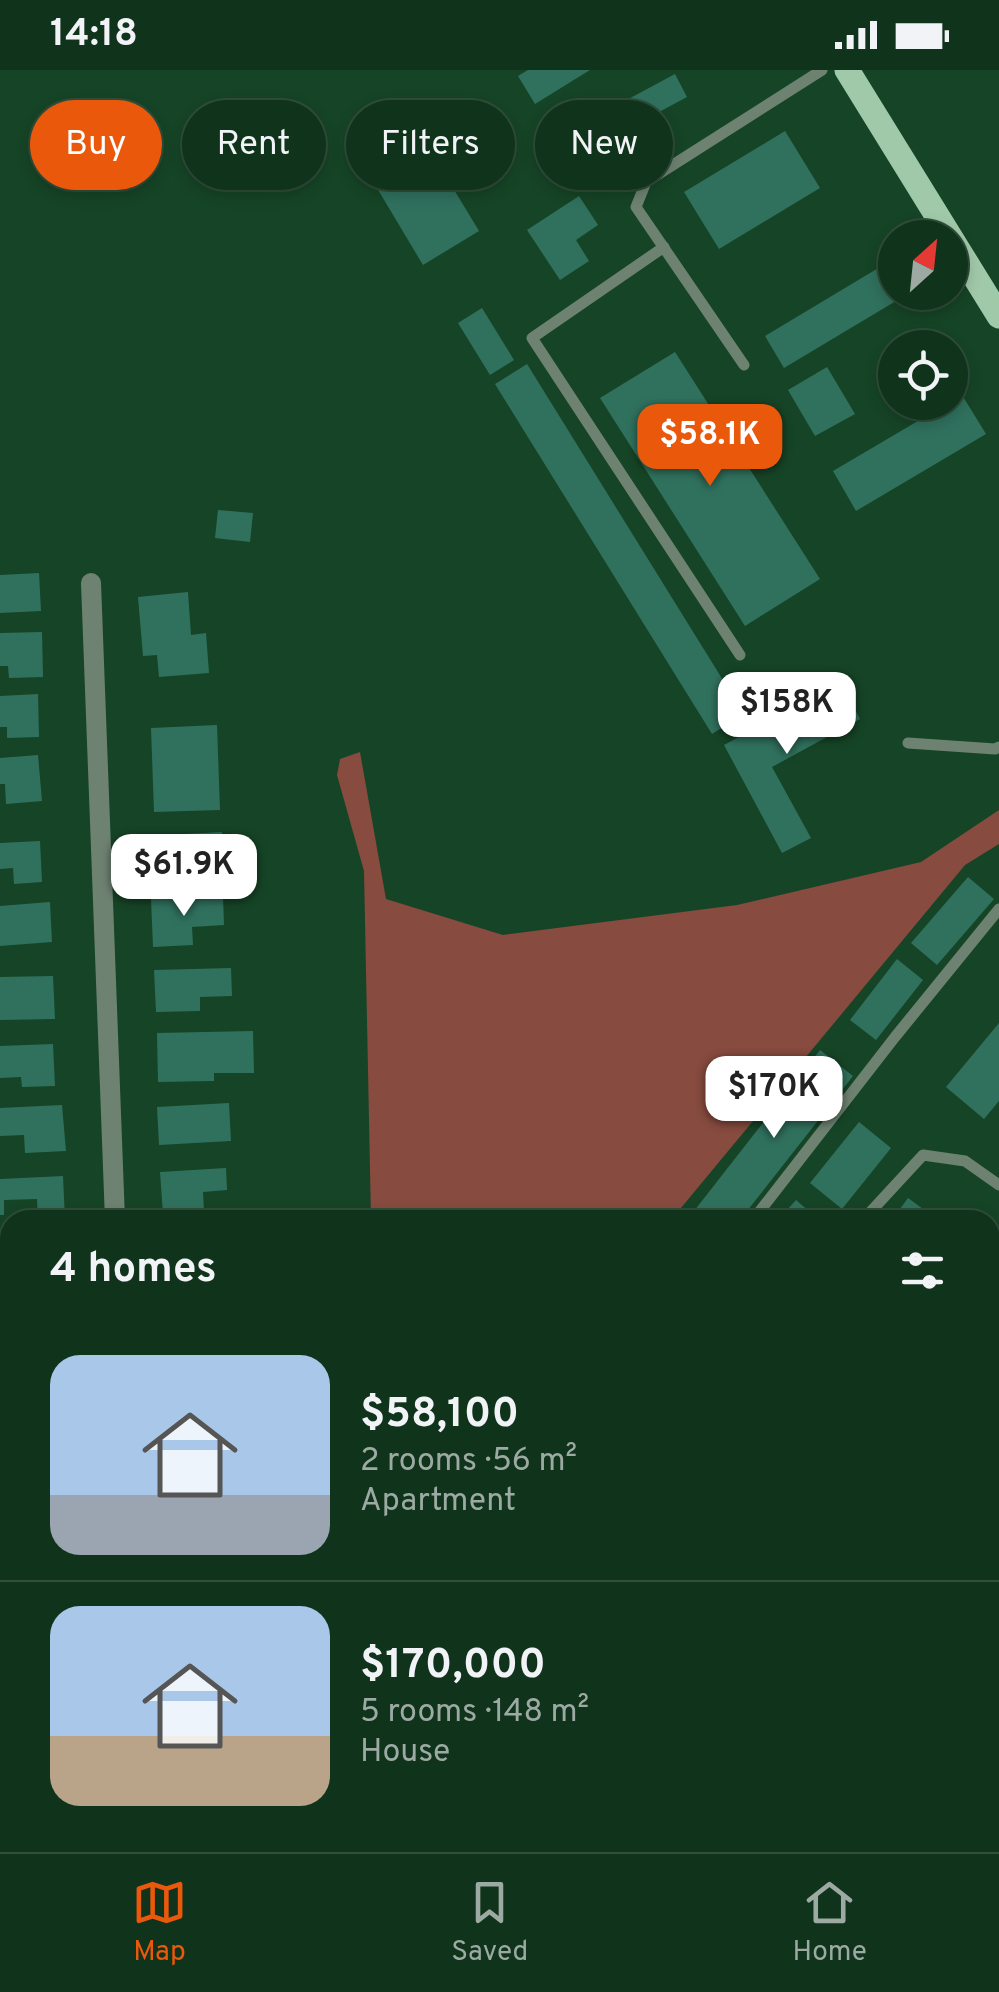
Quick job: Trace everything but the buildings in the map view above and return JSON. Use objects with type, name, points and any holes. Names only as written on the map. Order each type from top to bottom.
[{"type":"main road","points":[[846,70],[999,316]]},
{"type":"street","points":[[91,583],[115,1210]]},
{"type":"lane","points":[[744,365],[636,207],[646,182],[822,70]]},
{"type":"lane","points":[[664,247],[532,338],[740,655]]},
{"type":"lane","points":[[908,743],[999,747]]},
{"type":"lane","points":[[761,1210],[999,909]]},
{"type":"lane","points":[[872,1210],[922,1155],[965,1161],[999,1185]]},
{"type":"shaded area","points":[[360,752],[386,899],[503,935],[737,905],[921,862],[999,810],[999,844],[965,865],[679,1210],[371,1210],[364,871],[337,775],[340,759]]}]
